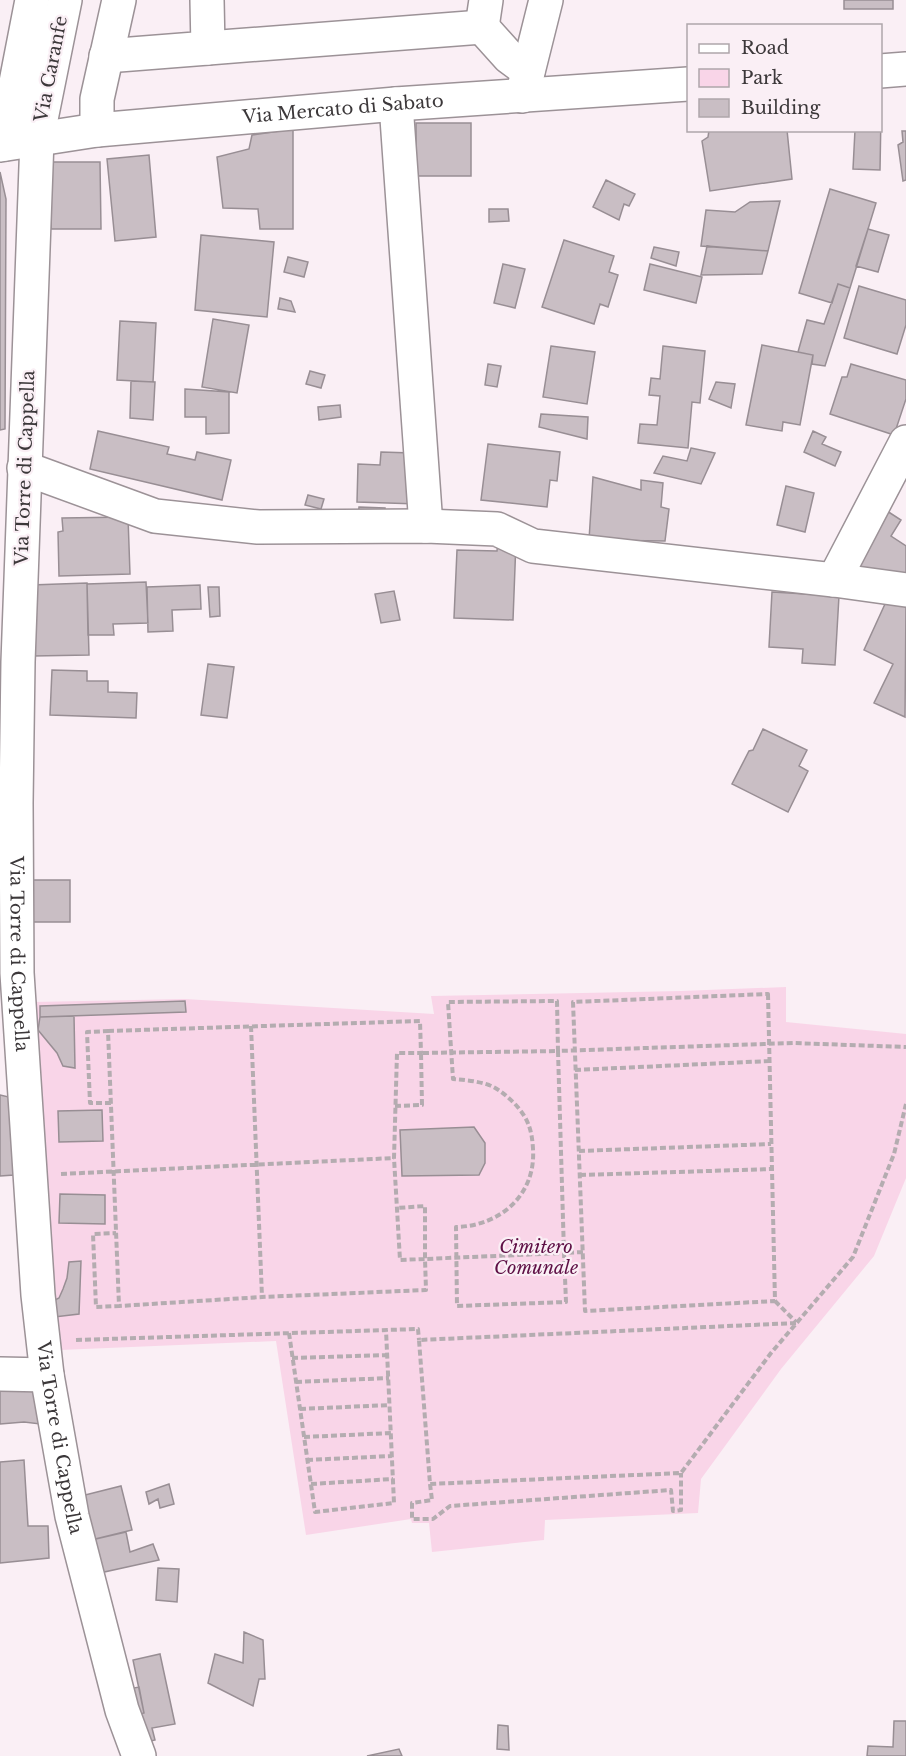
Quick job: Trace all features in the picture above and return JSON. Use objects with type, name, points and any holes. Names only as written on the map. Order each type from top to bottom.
[{"type":"street","points":[[2,145],[32,0]]},
{"type":"street","name":"Via Caranfe","points":[[37,139],[65,0]]},
{"type":"street","points":[[97,130],[97,99],[119,0]]},
{"type":"street","points":[[207,0],[208,48]]},
{"type":"street","points":[[525,83],[546,0]]},
{"type":"street","points":[[106,56],[208,48],[484,14],[525,83]]},
{"type":"street","points":[[882,71],[906,69]]},
{"type":"street","name":"Via Mercato di Sabato","points":[[2,145],[97,130],[396,105],[525,83],[687,84]]},
{"type":"street","points":[[396,105],[426,526]]},
{"type":"street","name":"Via Torre di Cappella","points":[[37,139],[18,662],[17,973],[38,1294],[47,1375],[72,1516],[123,1710],[139,1756]]},
{"type":"street","points":[[834,580],[906,442]]},
{"type":"street","points":[[24,468],[155,516],[258,527],[426,526],[497,529],[533,546],[906,590]]},
{"type":"street","points":[[0,1374],[47,1375]]},
{"type":"path","points":[[775,1301],[585,1311],[573,1002],[768,994],[775,1301],[796,1323]]},
{"type":"path","points":[[557,1001],[558,1051],[566,1302],[457,1306],[456,1227],[486,1223],[506,1212],[519,1198],[529,1181],[534,1159],[532,1134],[524,1114],[507,1096],[490,1086],[471,1080],[453,1079],[448,1002],[557,1001]]},
{"type":"path","points":[[111,1103],[90,1103],[87,1032],[420,1022],[422,1105],[395,1106]]},
{"type":"path","points":[[251,1026],[262,1297]]},
{"type":"path","points":[[108,1031],[118,1306]]},
{"type":"path","points":[[583,1252],[400,1260],[394,1158],[397,1053],[574,1052],[794,1043],[906,1047]]},
{"type":"path","points":[[575,1070],[769,1061]]},
{"type":"path","points":[[43,1340],[418,1329],[432,1500],[412,1503],[412,1519],[433,1519],[450,1506],[671,1490],[673,1510],[681,1510],[681,1473],[771,1353],[854,1257],[894,1154],[906,1104]]},
{"type":"path","points":[[579,1151],[771,1144]]},
{"type":"path","points":[[30,1176],[394,1158]]},
{"type":"path","points":[[580,1175],[772,1168]]},
{"type":"path","points":[[116,1233],[93,1234],[96,1307],[426,1290],[425,1206],[397,1208]]},
{"type":"path","points":[[419,1340],[796,1323]]},
{"type":"path","points":[[289,1333],[315,1512],[394,1503],[387,1330]]},
{"type":"path","points":[[292,1358],[388,1355]]},
{"type":"path","points":[[296,1382],[389,1378]]},
{"type":"path","points":[[300,1409],[390,1405]]},
{"type":"path","points":[[304,1437],[391,1433]]},
{"type":"path","points":[[307,1460],[392,1456]]},
{"type":"path","points":[[430,1484],[681,1473]]},
{"type":"path","points":[[310,1484],[393,1479]]},
{"type":"green space","name":"Cimitero Comunale","points":[[786,987],[786,1022],[906,1034],[906,1178],[874,1256],[781,1369],[701,1479],[698,1513],[545,1520],[544,1540],[432,1552],[429,1523],[412,1523],[411,1519],[306,1535],[276,1341],[60,1350],[33,1002],[185,999],[434,1014],[431,996]]},
{"type":"building","points":[[844,0],[893,0],[893,9],[844,9]]},
{"type":"building","points":[[416,123],[471,123],[471,176],[416,176]]},
{"type":"building","points":[[293,129],[293,229],[260,229],[258,209],[223,208],[217,157],[249,149],[252,135]]},
{"type":"building","points":[[902,131],[906,131],[906,180],[903,181],[898,145],[903,142]]},
{"type":"building","points":[[709,132],[787,132],[792,179],[710,191],[702,141],[708,137]]},
{"type":"building","points":[[855,132],[881,132],[880,170],[853,169]]},
{"type":"building","points":[[149,155],[156,237],[115,241],[107,159]]},
{"type":"building","points":[[50,162],[100,162],[101,229],[51,229]]},
{"type":"building","points":[[0,172],[6,199],[5,429],[0,430]]},
{"type":"building","points":[[606,180],[635,194],[629,206],[624,204],[619,220],[593,207]]},
{"type":"building","points":[[830,189],[876,203],[850,288],[838,284],[832,303],[799,293]]},
{"type":"building","points":[[780,201],[768,251],[701,246],[706,210],[735,212],[750,202]]},
{"type":"building","points":[[489,209],[508,209],[509,221],[489,222]]},
{"type":"building","points":[[868,229],[889,235],[878,272],[856,266]]},
{"type":"building","points":[[201,235],[274,242],[267,317],[195,310]]},
{"type":"building","points":[[564,240],[614,256],[609,272],[618,275],[608,307],[600,304],[594,324],[542,307]]},
{"type":"building","points":[[707,246],[768,251],[762,274],[701,275]]},
{"type":"building","points":[[654,247],[679,252],[676,266],[651,258]]},
{"type":"building","points":[[288,257],[308,262],[304,277],[284,272]]},
{"type":"building","points":[[503,264],[525,269],[515,308],[494,303]]},
{"type":"building","points":[[650,264],[702,277],[696,303],[644,290]]},
{"type":"building","points":[[838,284],[850,288],[825,366],[812,364],[813,355],[798,352],[807,320],[824,324]]},
{"type":"building","points":[[859,286],[906,300],[906,325],[897,354],[844,338]]},
{"type":"building","points":[[280,298],[291,301],[295,312],[278,309]]},
{"type":"building","points":[[213,319],[249,325],[237,393],[202,387]]},
{"type":"building","points":[[120,321],[156,323],[153,382],[117,380]]},
{"type":"building","points":[[762,345],[813,355],[800,425],[783,422],[782,431],[746,425]]},
{"type":"building","points":[[551,346],[595,352],[587,404],[543,397]]},
{"type":"building","points":[[663,346],[705,351],[700,403],[692,402],[688,448],[638,443],[640,424],[657,425],[660,396],[649,395],[651,378],[660,379]]},
{"type":"building","points":[[488,364],[501,366],[497,387],[485,385]]},
{"type":"building","points":[[851,364],[906,380],[906,399],[894,435],[830,414],[842,377],[847,377]]},
{"type":"building","points":[[310,371],[325,375],[321,388],[306,384]]},
{"type":"building","points":[[131,381],[155,382],[153,420],[130,418]]},
{"type":"building","points":[[716,382],[735,384],[731,408],[709,399]]},
{"type":"building","points":[[185,389],[229,392],[229,433],[206,434],[206,417],[185,417]]},
{"type":"building","points":[[340,405],[341,417],[319,420],[318,407]]},
{"type":"building","points":[[541,414],[588,417],[587,439],[539,427]]},
{"type":"building","points":[[98,431],[169,447],[167,454],[195,460],[197,452],[231,460],[222,500],[90,469]]},
{"type":"building","points":[[813,431],[826,437],[822,444],[841,452],[835,466],[804,452]]},
{"type":"building","points":[[488,444],[560,452],[557,481],[550,480],[547,507],[481,500]]},
{"type":"building","points":[[691,448],[715,453],[701,484],[654,473],[663,456],[687,461]]},
{"type":"building","points":[[381,452],[412,453],[418,504],[357,502],[358,464],[380,465]]},
{"type":"building","points":[[593,477],[641,490],[641,480],[663,483],[661,507],[669,509],[665,541],[589,540]]},
{"type":"building","points":[[786,486],[814,493],[805,532],[777,525]]},
{"type":"building","points":[[308,495],[324,499],[321,509],[305,505]]},
{"type":"building","points":[[359,507],[385,508],[385,520],[358,518]]},
{"type":"building","points":[[887,511],[901,520],[891,536],[906,546],[906,576],[863,574],[857,559]]},
{"type":"building","points":[[128,517],[130,574],[59,576],[58,532],[63,531],[62,518]]},
{"type":"building","points":[[498,541],[516,541],[513,620],[454,618],[457,550],[497,551]]},
{"type":"building","points":[[146,582],[148,623],[113,624],[114,635],[88,635],[87,584]]},
{"type":"building","points":[[87,583],[89,655],[33,656],[31,585]]},
{"type":"building","points":[[200,585],[201,609],[172,610],[173,631],[148,632],[147,587]]},
{"type":"building","points":[[208,587],[219,587],[220,616],[210,617]]},
{"type":"building","points":[[394,591],[400,620],[381,623],[375,594]]},
{"type":"building","points":[[772,592],[839,596],[835,665],[802,663],[803,649],[769,647]]},
{"type":"building","points":[[891,601],[906,603],[905,717],[874,703],[893,664],[864,650],[885,604]]},
{"type":"building","points":[[208,664],[234,667],[227,718],[201,715]]},
{"type":"building","points":[[52,670],[87,671],[87,681],[108,681],[108,692],[137,693],[136,718],[50,715]]},
{"type":"building","points":[[763,729],[807,750],[799,766],[808,771],[788,812],[732,784]]},
{"type":"building","points":[[28,880],[70,880],[70,922],[28,922]]},
{"type":"building","points":[[185,1001],[186,1012],[40,1017],[40,1006]]},
{"type":"building","points":[[74,1016],[75,1068],[63,1066],[57,1053],[38,1030],[40,1017]]},
{"type":"building","points":[[0,1095],[9,1097],[14,1175],[0,1176]]},
{"type":"building","points":[[102,1110],[103,1141],[59,1142],[58,1111]]},
{"type":"building","points":[[474,1127],[485,1143],[485,1163],[479,1175],[402,1176],[400,1130]]},
{"type":"building","points":[[60,1194],[105,1195],[105,1224],[59,1223]]},
{"type":"building","points":[[81,1261],[79,1314],[46,1318],[47,1304],[59,1298],[63,1289],[69,1262]]},
{"type":"building","points":[[0,1381],[32,1382],[40,1424],[24,1422],[0,1424]]},
{"type":"building","points":[[24,1460],[28,1526],[48,1526],[49,1558],[0,1563],[0,1462]]},
{"type":"building","points":[[169,1484],[174,1504],[160,1508],[158,1499],[149,1504],[146,1492]]},
{"type":"building","points":[[121,1486],[132,1530],[87,1541],[77,1497]]},
{"type":"building","points":[[126,1532],[130,1552],[153,1544],[159,1560],[95,1574],[87,1541]]},
{"type":"building","points":[[158,1568],[179,1569],[177,1602],[156,1600]]},
{"type":"building","points":[[244,1632],[263,1640],[265,1679],[259,1679],[253,1706],[208,1683],[215,1654],[243,1663]]},
{"type":"building","points":[[160,1654],[175,1724],[152,1728],[155,1740],[138,1744],[140,1714],[144,1713],[133,1660]]},
{"type":"building","points":[[139,1687],[144,1713],[140,1714],[123,1690]]},
{"type":"building","points":[[894,1721],[906,1721],[906,1756],[867,1756],[868,1746],[893,1747]]},
{"type":"building","points":[[498,1725],[508,1726],[509,1750],[497,1749]]},
{"type":"building","points":[[399,1749],[402,1756],[367,1756]]}]
